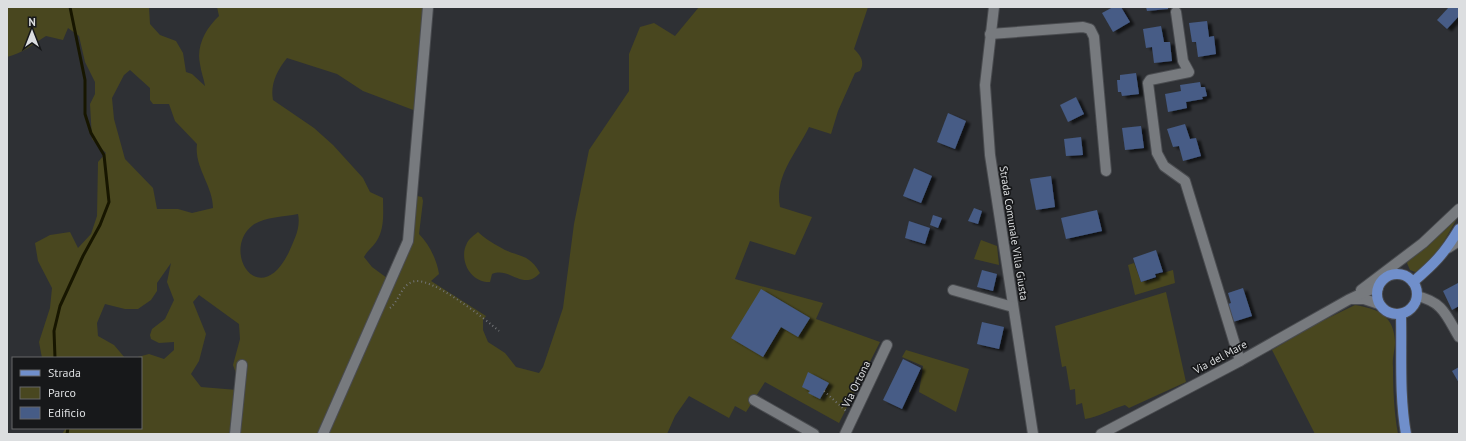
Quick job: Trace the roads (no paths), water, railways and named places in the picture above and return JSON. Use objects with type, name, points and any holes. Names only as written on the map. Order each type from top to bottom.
[{"type":"main road","points":[[1413,282],[1433,266],[1448,248],[1459,229]]},
{"type":"main road","points":[[1393,274],[1404,275],[1413,282],[1417,296],[1413,306],[1401,314],[1389,313],[1379,304],[1377,295],[1378,288],[1383,280],[1393,274]]},
{"type":"main road","points":[[1401,314],[1401,396],[1406,434]]},
{"type":"street","points":[[323,434],[408,241],[428,7]]},
{"type":"street","name":"Strada Comunale Villa Giusta","points":[[994,7],[985,85],[990,155],[1033,434]]},
{"type":"street","points":[[1176,12],[1183,60],[1189,72],[1150,80],[1148,83],[1157,153],[1164,166],[1185,181],[1240,360]]},
{"type":"street","points":[[990,34],[1083,27],[1090,29],[1094,37],[1106,171]]},
{"type":"street","points":[[1348,300],[1423,243],[1459,209]]},
{"type":"street","points":[[1448,248],[1459,241]]},
{"type":"street","name":"Via del Mare","points":[[1101,434],[1240,360],[1348,300],[1369,290],[1378,288]]},
{"type":"street","points":[[952,290],[1013,307]]},
{"type":"street","points":[[1417,296],[1432,300],[1438,304],[1459,337]]},
{"type":"street","name":"Via del Mare","points":[[1348,300],[1364,299],[1379,304]]},
{"type":"street","name":"Via Ortona","points":[[845,434],[887,345]]},
{"type":"street","points":[[234,434],[242,365]]},
{"type":"street","points":[[754,400],[814,434]]},
{"type":"waterway","points":[[55,357],[54,331],[60,306],[83,256],[100,225],[109,202],[104,155],[91,133],[85,114],[85,80],[70,7]]},
{"type":"waterway","points":[[67,434],[68,429]]}]
